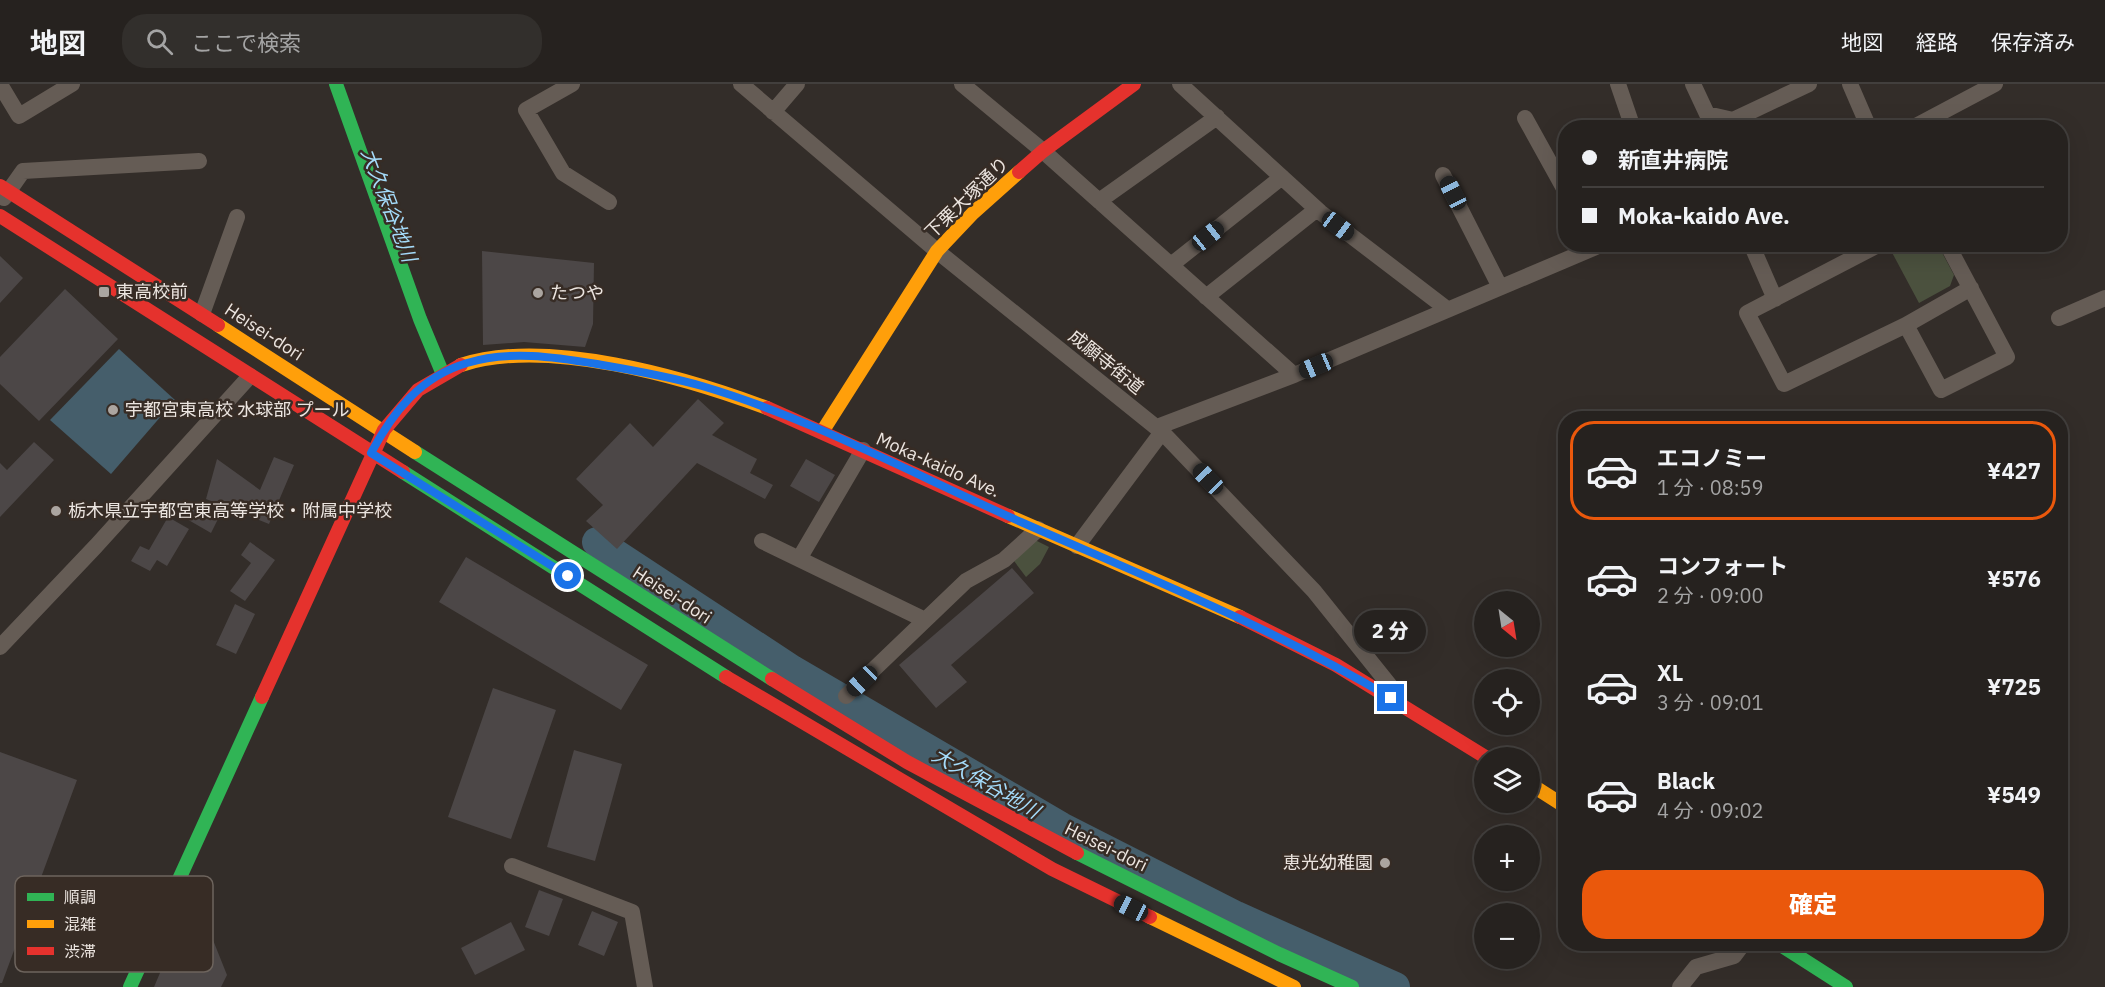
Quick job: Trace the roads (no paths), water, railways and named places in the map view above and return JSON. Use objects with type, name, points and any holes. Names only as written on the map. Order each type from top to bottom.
[{"type":"main road","points":[[336,84],[420,319],[442,372]]},
{"type":"main road","name":"下栗大塚通り","points":[[822,432],[937,251],[973,213],[1043,151],[1134,84]]},
{"type":"main road","name":"Heisei-dori","points":[[2,194],[202,314],[734,656],[906,762],[1062,846],[1279,954],[1352,987]]},
{"type":"main road","points":[[0,216],[773,707],[1052,870],[1294,987]]},
{"type":"main road","name":"Moka-kaido Ave.","points":[[180,876],[371,453],[384,430],[409,397],[442,372],[468,362],[496,357],[530,356],[577,360],[704,387],[822,432],[1240,618],[1336,666],[1474,749]]},
{"type":"main road","points":[[1540,790],[1558,802]]},
{"type":"main road","points":[[1790,951],[1846,987]]},
{"type":"main road","name":"Moka-kaido Ave.","points":[[130,987],[137,972]]},
{"type":"street","points":[[2,86],[19,116],[72,84]]},
{"type":"street","points":[[572,84],[526,110],[563,173],[609,202]]},
{"type":"street","name":"成願寺街道","points":[[741,84],[937,251],[1159,429],[1314,591],[1409,709]]},
{"type":"street","points":[[773,112],[797,84]]},
{"type":"street","points":[[962,84],[1043,151],[1294,375]]},
{"type":"street","points":[[1180,84],[1317,209],[1447,309]]},
{"type":"street","points":[[1618,84],[1630,120]]},
{"type":"street","points":[[1693,84],[1707,114],[1733,120],[1788,88],[1809,84]]},
{"type":"street","points":[[1850,84],[1866,120]]},
{"type":"street","points":[[1927,120],[1995,84]]},
{"type":"street","points":[[1099,201],[1217,117]]},
{"type":"street","points":[[1525,118],[1558,178]]},
{"type":"street","points":[[2,194],[23,171],[199,161]]},
{"type":"street","points":[[1443,175],[1500,287]]},
{"type":"street","points":[[1171,266],[1282,177]]},
{"type":"street","points":[[1206,297],[1317,209]]},
{"type":"street","points":[[202,314],[237,217]]},
{"type":"street","points":[[1077,546],[1159,429],[1294,375],[1582,252]]},
{"type":"street","points":[[1754,252],[1775,299]]},
{"type":"street","points":[[1865,252],[1747,313],[1784,384],[1906,325],[1971,288]]},
{"type":"street","points":[[1906,325],[1941,390],[2007,357],[1951,252]]},
{"type":"street","points":[[2059,318],[2105,298]]},
{"type":"street","points":[[0,647],[96,546],[250,376]]},
{"type":"street","points":[[799,559],[863,450]]},
{"type":"street","points":[[846,696],[966,581],[1004,560],[1038,529]]},
{"type":"street","points":[[762,541],[926,620]]},
{"type":"street","points":[[512,866],[632,912],[645,987]]},
{"type":"street","points":[[1680,987],[1696,967],[1734,956],[1738,951]]},
{"type":"water","name":"宇都宮東高校 水球部 プール","points":[[119,349],[175,400],[111,474],[50,420]]},
{"type":"waterway","name":"大久保谷地川","points":[[597,542],[792,670],[1061,827],[1236,916],[1395,987]]},
{"type":"place","name":"東高校前","points":[[104,292]]},
{"type":"place","name":"たつや","points":[[538,293]]},
{"type":"place","name":"宇都宮東高校 水球部 プール","points":[[113,410]]},
{"type":"place","name":"栃木県立宇都宮東高等学校・附属中学校","points":[[56,511]]},
{"type":"place","name":"恵光幼稚園","points":[[1385,863]]}]
